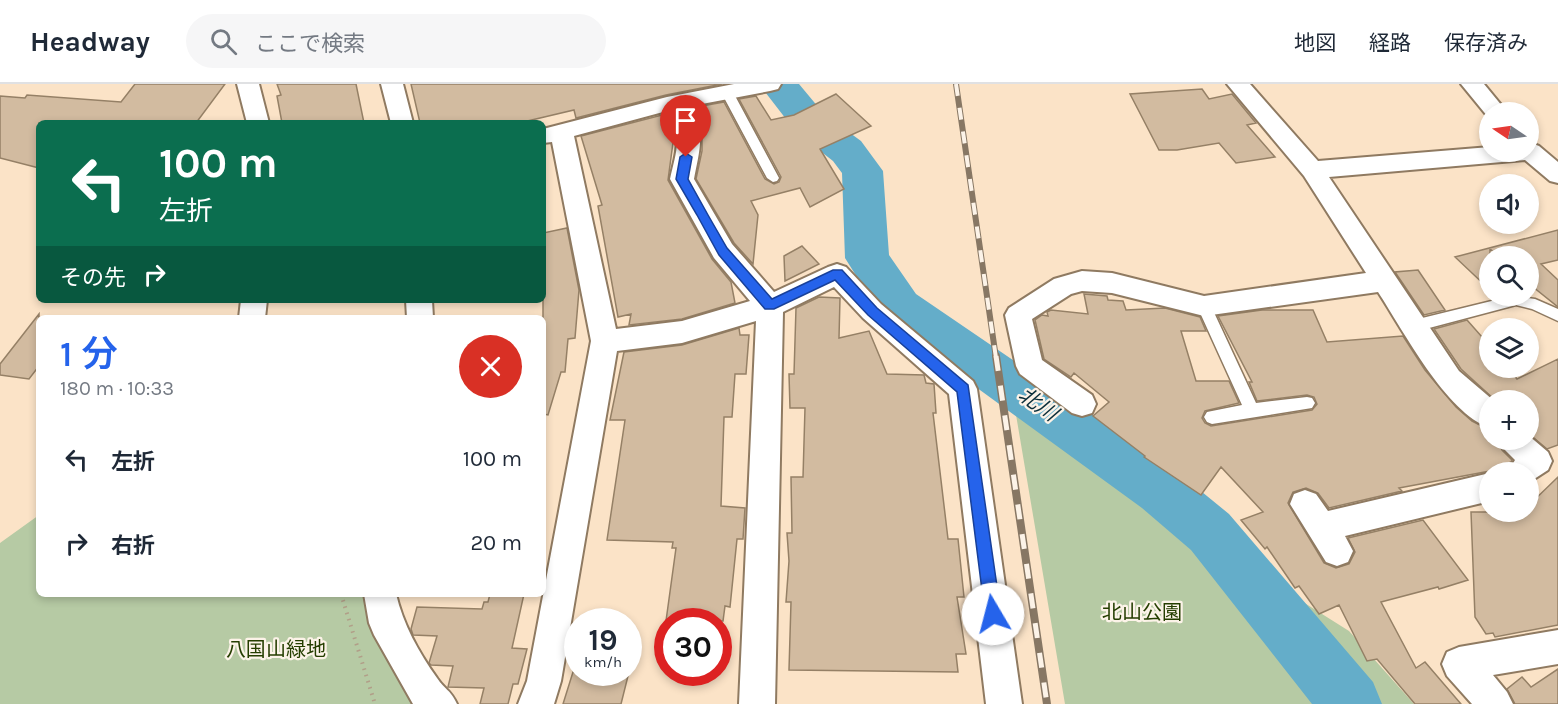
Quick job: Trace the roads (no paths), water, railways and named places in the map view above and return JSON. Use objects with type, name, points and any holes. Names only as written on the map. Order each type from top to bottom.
[{"type":"street","points":[[248,84],[257,120]]},
{"type":"street","points":[[392,84],[401,120]]},
{"type":"street","points":[[1238,84],[1312,170],[1449,379],[1479,407]]},
{"type":"street","points":[[1472,84],[1487,102]]},
{"type":"street","points":[[536,704],[544,681],[605,341],[553,135],[667,105],[748,87]]},
{"type":"street","points":[[667,105],[683,116],[690,136],[682,179],[723,251],[770,306],[757,704]]},
{"type":"street","points":[[1312,170],[1479,155]]},
{"type":"street","points":[[1539,159],[1558,175]]},
{"type":"street","points":[[605,341],[682,332],[770,306],[837,274],[872,311],[963,389],[1004,704]]},
{"type":"street","points":[[1082,404],[1030,366],[1018,315],[1063,286],[1082,281],[1112,283],[1204,306],[1384,281]]},
{"type":"street","points":[[1525,450],[1536,462]]},
{"type":"street","points":[[1320,527],[1479,490]]},
{"type":"street","points":[[381,597],[386,623],[426,693],[440,704]]},
{"type":"street","points":[[1495,704],[1459,664],[1558,647]]},
{"type":"lane","points":[[748,87],[773,178]]},
{"type":"lane","points":[[1414,326],[1516,300],[1535,304],[1558,315]]},
{"type":"lane","points":[[1204,306],[1252,411]]},
{"type":"lane","points":[[1212,417],[1307,403]]},
{"type":"waterway","name":"北川","points":[[778,84],[810,123],[847,151],[862,171],[867,258],[900,307],[1161,491],[1210,532],[1351,704]]},
{"type":"railway","points":[[956,84],[996,358]]},
{"type":"railway","points":[[996,356],[1047,704]]},
{"type":"park label","name":"北山公園","points":[[1142,612]]},
{"type":"park label","name":"八国山緑地","points":[[276,649]]}]
